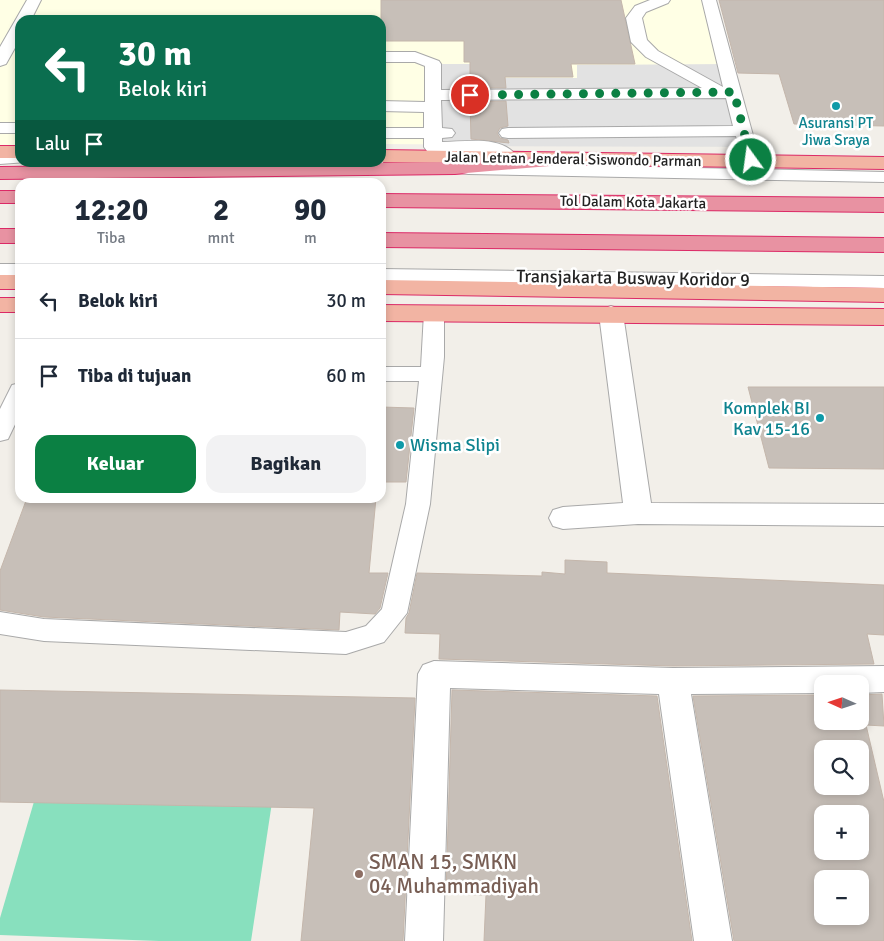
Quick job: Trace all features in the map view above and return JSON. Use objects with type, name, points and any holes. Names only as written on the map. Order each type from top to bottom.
[{"type":"highway","points":[[0,152],[15,152]]},
{"type":"highway","name":"Jalan Letnan Jenderal Siswondo Parman","points":[[386,156],[556,161],[751,160],[884,163]]},
{"type":"highway","points":[[0,173],[455,168],[556,161]]},
{"type":"highway","points":[[0,197],[15,197]]},
{"type":"highway","name":"Tol Dalam Kota Jakarta","points":[[386,200],[884,204]]},
{"type":"highway","points":[[668,202],[676,243]]},
{"type":"highway","points":[[0,236],[15,236]]},
{"type":"highway","points":[[386,240],[884,245]]},
{"type":"highway","points":[[0,282],[15,282]]},
{"type":"highway","points":[[386,287],[884,295]]},
{"type":"highway","points":[[0,305],[15,305]]},
{"type":"highway","points":[[386,313],[884,317]]},
{"type":"street","points":[[611,314],[638,513]]},
{"type":"street","points":[[563,518],[638,513],[884,515]]},
{"type":"street","points":[[424,941],[434,674],[673,681],[884,679]]},
{"type":"street","points":[[673,681],[712,941]]},
{"type":"lane","points":[[26,15],[34,0]]},
{"type":"lane","points":[[664,0],[640,9],[634,18],[639,42],[652,54],[727,92]]},
{"type":"lane","points":[[709,0],[727,92],[744,131],[751,160]]},
{"type":"lane","points":[[0,61],[15,34]]},
{"type":"lane","points":[[386,57],[426,58],[433,64],[431,133],[433,147],[495,148],[507,154],[510,160]]},
{"type":"lane","points":[[386,106],[432,101],[727,92]]},
{"type":"lane","points":[[0,128],[15,128]]},
{"type":"lane","points":[[508,133],[744,131]]},
{"type":"lane","points":[[386,133],[471,133]]},
{"type":"lane","points":[[0,160],[15,160]]},
{"type":"lane","points":[[386,165],[455,168],[884,177]]},
{"type":"lane","points":[[0,270],[15,270]]},
{"type":"lane","name":"Transjakarta Busway Koridor 9","points":[[386,275],[884,282]]},
{"type":"lane","points":[[0,623],[44,630],[346,643],[375,634],[394,613],[418,504],[431,374],[434,313]]},
{"type":"lane","points":[[386,374],[431,374]]},
{"type":"lane","points":[[0,433],[15,401]]},
{"type":"shaded area","points":[[0,0],[713,0],[757,147],[386,144],[386,15],[15,15],[15,145],[0,146]]},
{"type":"shaded area","points":[[439,64],[479,64],[496,78],[577,78],[577,65],[731,64],[757,147],[437,146]]},
{"type":"green space","points":[[40,781],[274,789],[251,941],[159,941],[0,935],[0,918]]},
{"type":"building","points":[[381,0],[621,0],[635,64],[571,64],[573,77],[505,77],[506,88],[470,88],[470,62],[464,62],[464,41],[386,41],[386,15],[381,15]]},
{"type":"building","points":[[719,0],[884,0],[884,126],[794,124],[779,74],[738,73]]},
{"type":"building","points":[[506,101],[508,126],[500,128],[497,133],[500,138],[508,140],[509,143],[471,139],[470,102]]},
{"type":"building","name":"Komplek BI Kav 15-16","points":[[748,387],[884,387],[884,469],[769,468]]},
{"type":"building","points":[[386,407],[414,408],[406,482],[386,482]]},
{"type":"building","points":[[25,503],[376,503],[369,573],[388,573],[380,608],[375,614],[340,612],[339,630],[44,617],[0,610],[0,571]]},
{"type":"building","points":[[565,560],[607,562],[607,573],[884,585],[884,635],[867,634],[874,664],[673,666],[439,659],[440,634],[405,633],[406,618],[409,613],[417,573],[542,576],[542,572],[565,574]]},
{"type":"building","name":"SMAN 15, SMKN 04 Muhammadiyah","points":[[0,690],[415,698],[403,941],[301,941],[314,808],[0,802]]},
{"type":"building","points":[[452,690],[657,696],[692,941],[484,941],[486,895],[446,894]]},
{"type":"building","points":[[882,694],[884,726],[869,725],[869,695]]},
{"type":"building","points":[[814,695],[814,730],[867,730],[884,802],[884,941],[734,941],[693,696]]},
{"type":"place","name":"Asuransi PT Jiwa Sraya","points":[[836,106]]},
{"type":"place","name":"Komplek BI Kav 15-16","points":[[820,418]]},
{"type":"place","name":"Wisma Slipi","points":[[400,445]]},
{"type":"place","name":"SMAN 15, SMKN 04 Muhammadiyah","points":[[359,874]]},
{"type":"route","points":[[470,95],[734,92],[751,160]]}]
